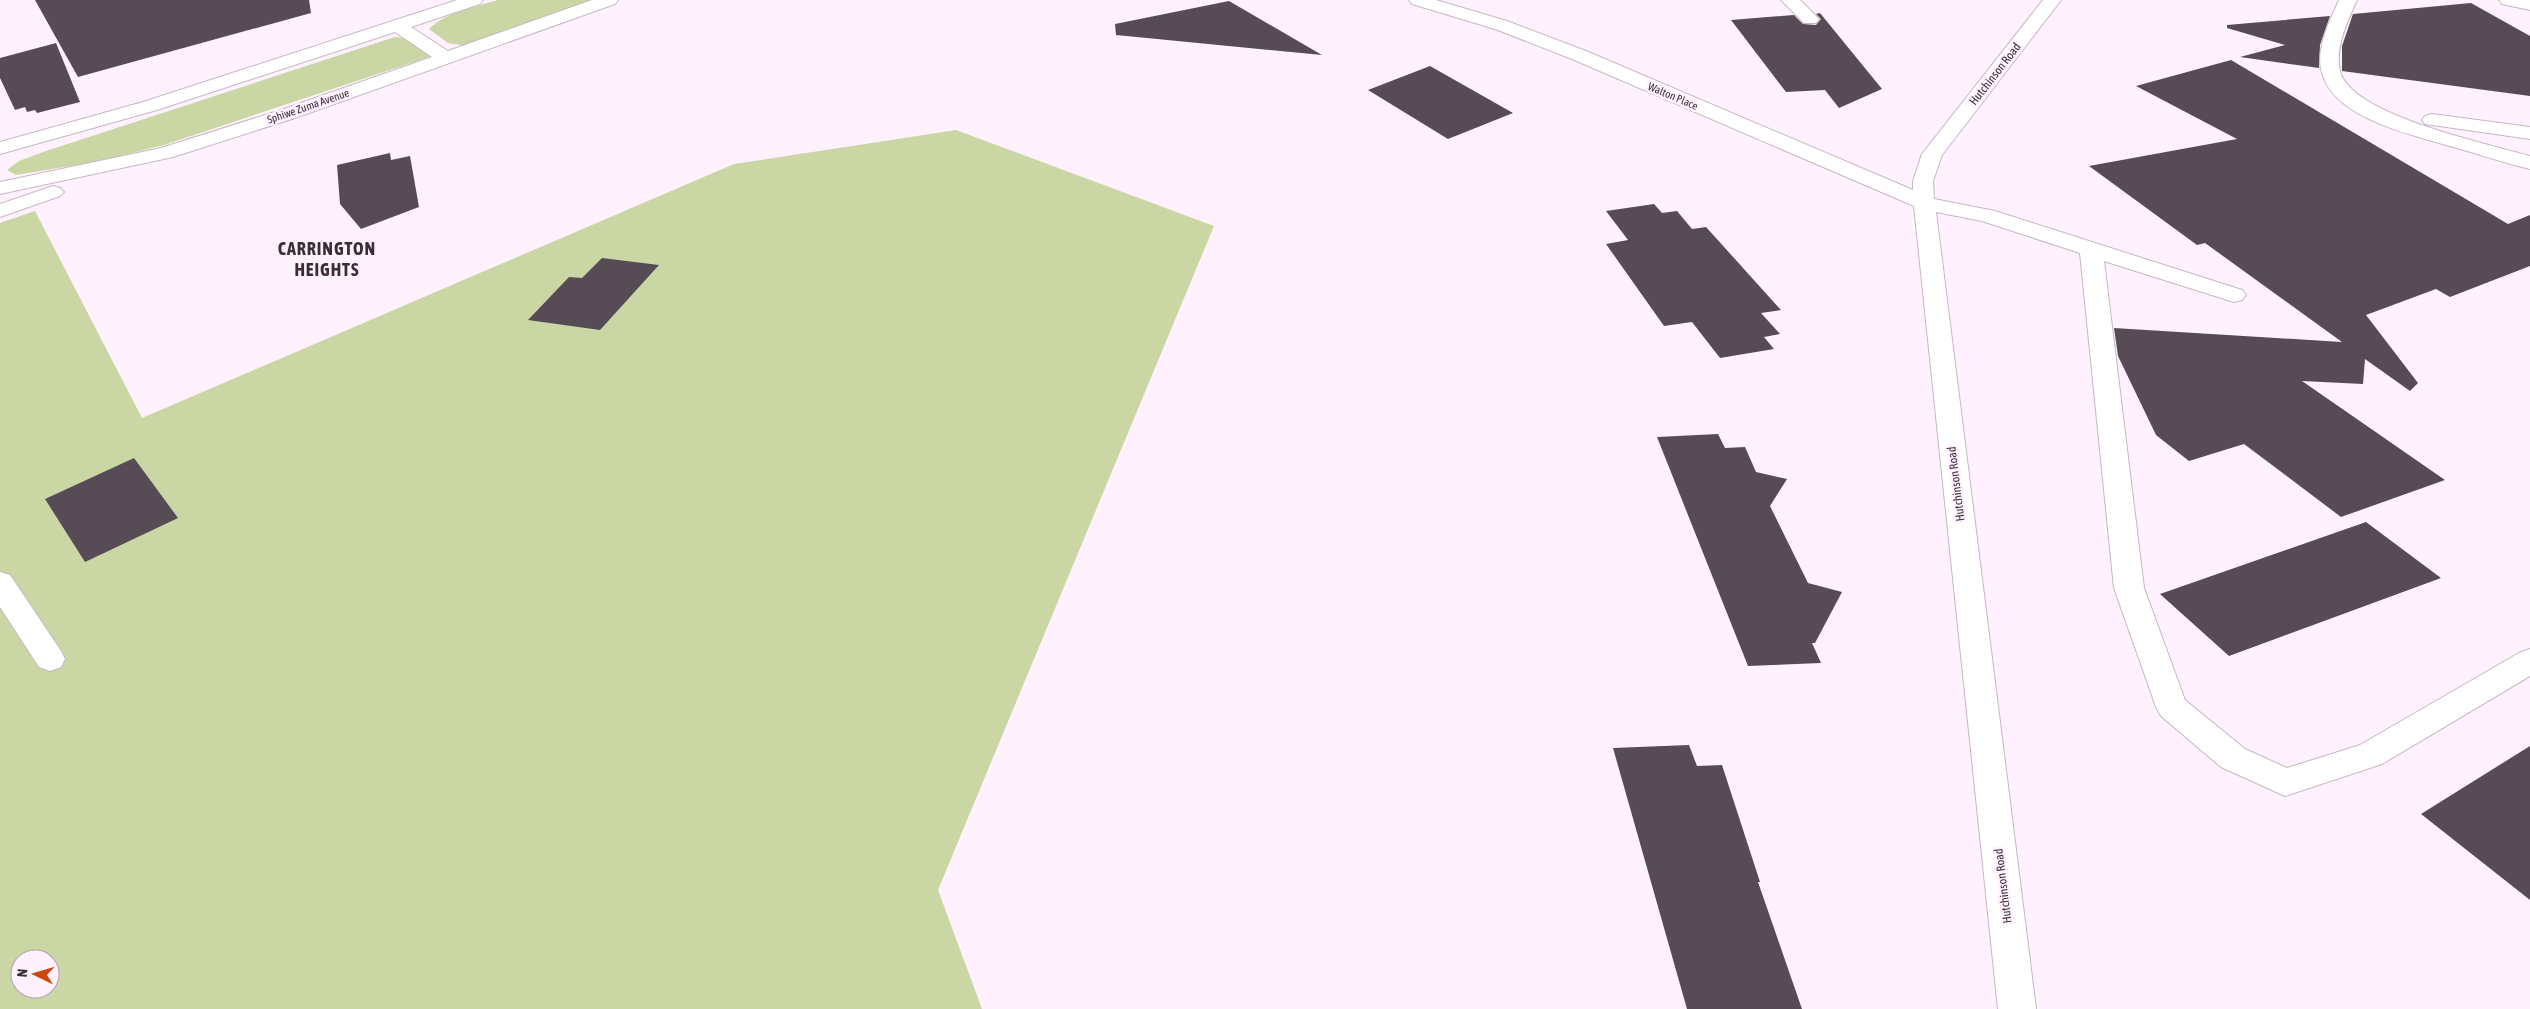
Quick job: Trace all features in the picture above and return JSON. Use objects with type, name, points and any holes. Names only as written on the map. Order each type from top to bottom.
[{"type":"street","points":[[0,148],[150,106],[474,0]]},
{"type":"street","name":"Sphiwe Zuma Avenue","points":[[0,188],[166,153],[288,114],[609,0]]},
{"type":"street","name":"Walton Place","points":[[1418,0],[1501,26],[1579,55],[1924,203],[1987,216],[2234,295]]},
{"type":"street","points":[[1790,0],[1810,20]]},
{"type":"street","name":"Hutchinson Road","points":[[2017,1009],[1923,181],[1932,154],[2052,0]]},
{"type":"street","points":[[2348,0],[2334,30],[2330,62],[2331,73],[2338,86],[2354,101],[2390,121],[2530,163]]},
{"type":"street","points":[[2508,0],[2530,5]]},
{"type":"street","points":[[398,26],[446,58]]},
{"type":"street","points":[[2354,101],[2419,118],[2530,133]]},
{"type":"street","points":[[0,211],[166,153]]},
{"type":"street","points":[[2091,249],[2129,588],[2172,708],[2233,758],[2285,782],[2370,755],[2530,661]]},
{"type":"street","points":[[0,583],[50,660]]},
{"type":"green space","points":[[498,0],[591,0],[466,46],[448,43],[429,29],[452,14]]},
{"type":"green space","points":[[395,37],[415,43],[429,57],[164,145],[100,161],[16,175],[7,170],[19,161],[46,151]]},
{"type":"green space","points":[[956,130],[1214,226],[938,890],[982,1009],[0,1009],[0,223],[35,211],[142,418],[734,164]]},
{"type":"building","points":[[35,0],[309,0],[311,13],[78,77]]},
{"type":"building","points":[[1229,1],[1322,55],[1116,35],[1115,24]]},
{"type":"building","points":[[2471,3],[2530,36],[2530,96],[2342,71],[2342,46],[2353,14]]},
{"type":"building","points":[[1820,13],[1882,89],[1839,108],[1825,90],[1786,92],[1731,20],[1794,15],[1803,24],[1816,25],[1821,19],[1816,14]]},
{"type":"building","points":[[2330,16],[2320,45],[2319,68],[2240,57],[2285,45],[2227,28],[2227,25]]},
{"type":"building","points":[[56,43],[80,102],[37,113],[35,110],[27,112],[25,107],[15,110],[0,78],[0,58]]},
{"type":"building","points":[[2231,60],[2508,224],[2530,215],[2530,266],[2450,297],[2436,289],[2366,315],[2418,383],[2410,391],[2365,359],[2363,384],[2302,381],[2445,480],[2341,517],[2244,444],[2189,461],[2156,435],[2118,356],[2114,328],[2342,342],[2205,243],[2197,245],[2089,166],[2237,139],[2136,86]]},
{"type":"building","points":[[1430,66],[1513,113],[1448,139],[1368,90]]},
{"type":"building","points":[[390,153],[391,160],[410,156],[419,207],[361,229],[340,204],[337,165]]},
{"type":"building","points":[[1654,204],[1662,213],[1677,211],[1692,229],[1706,227],[1781,310],[1761,313],[1780,334],[1764,337],[1774,349],[1720,358],[1692,322],[1664,326],[1606,244],[1628,240],[1606,211]]},
{"type":"building","points":[[602,258],[659,265],[600,330],[528,320],[569,277],[582,278]]},
{"type":"building","points":[[1718,434],[1725,448],[1745,447],[1756,472],[1787,479],[1770,506],[1808,583],[1842,592],[1815,643],[1812,643],[1821,663],[1748,666],[1657,437]]},
{"type":"building","points":[[134,458],[178,518],[85,562],[45,499]]},
{"type":"building","points":[[2366,522],[2441,578],[2229,656],[2160,594]]},
{"type":"building","points":[[1689,745],[1697,766],[1722,765],[1760,882],[1758,882],[1802,1009],[1687,1009],[1613,748]]},
{"type":"building","points":[[2530,746],[2530,900],[2421,814]]},
{"type":"district","name":"CARRINGTON HEIGHTS","points":[[327,258]]}]
